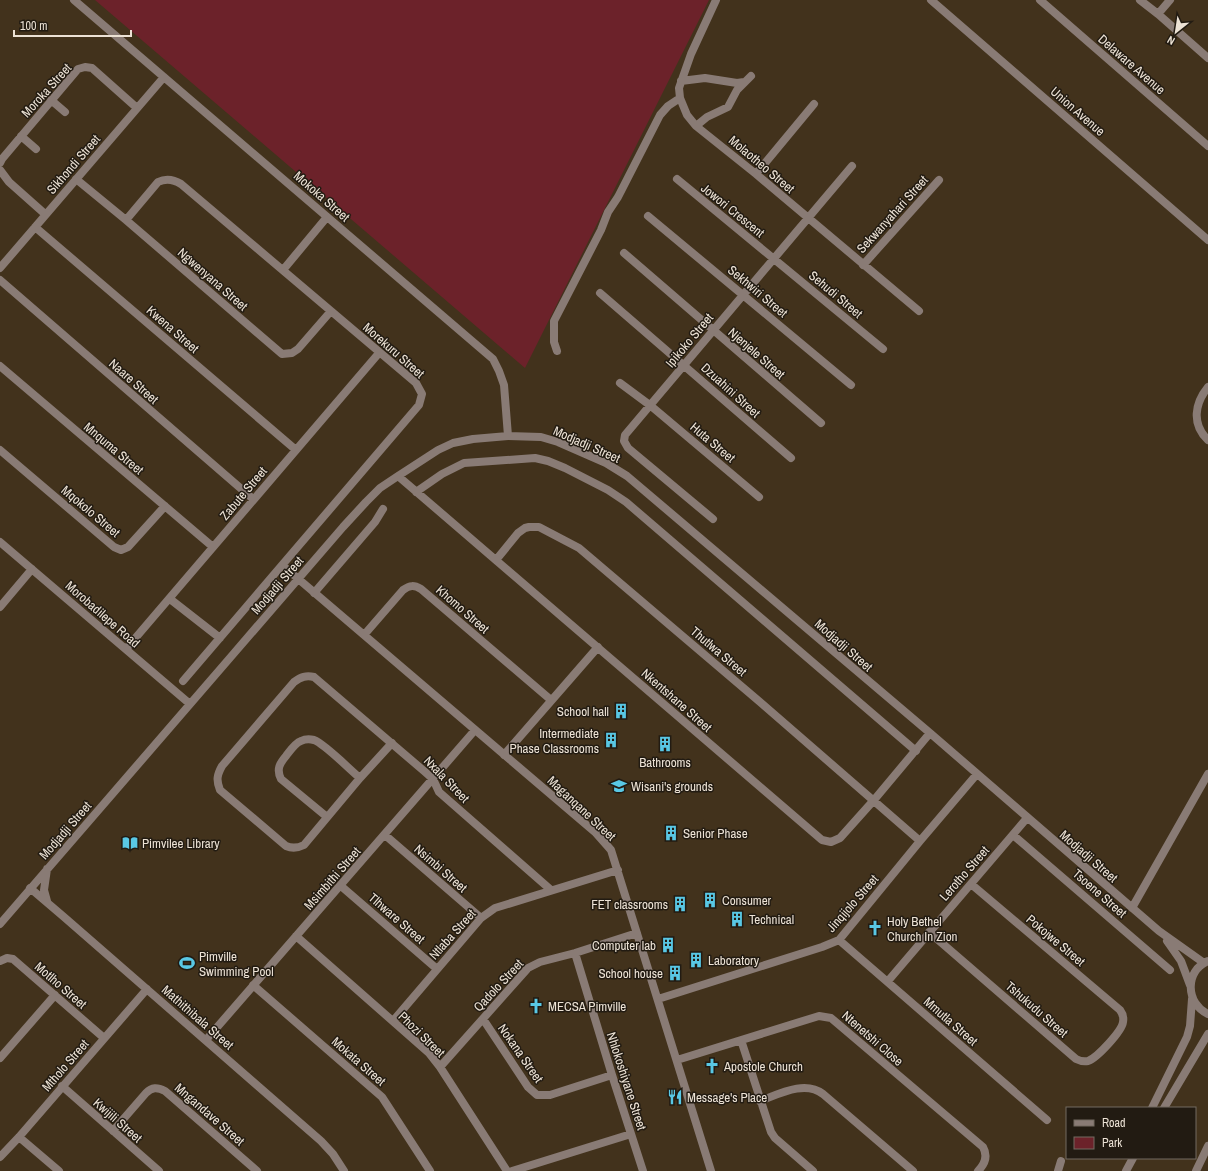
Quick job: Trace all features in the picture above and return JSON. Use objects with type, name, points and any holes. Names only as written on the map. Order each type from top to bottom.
[{"type":"street","name":"Mokoka Street","points":[[74,0],[493,359],[504,385],[508,436]]},
{"type":"street","name":"Molaotheo Street","points":[[716,0],[691,54],[679,88],[680,98],[687,115],[696,126],[756,174],[918,311]]},
{"type":"street","name":"Union Avenue","points":[[931,0],[1208,240]]},
{"type":"street","name":"Delaware Avenue","points":[[1040,0],[1208,146]]},
{"type":"street","points":[[1140,0],[1208,58]]},
{"type":"street","points":[[1158,14],[1170,0]]},
{"type":"street","name":"Moroka Street","points":[[0,163],[78,69],[85,67],[92,68],[137,108]]},
{"type":"street","points":[[696,126],[707,117],[728,107],[737,90],[751,76]]},
{"type":"street","name":"Sikhondi Street","points":[[0,268],[164,77]]},
{"type":"street","points":[[681,81],[705,78],[737,83],[744,82]]},
{"type":"street","points":[[557,351],[554,342],[554,321],[565,297],[601,230],[608,212],[618,197],[660,115],[668,106],[680,98]]},
{"type":"street","points":[[51,100],[65,112]]},
{"type":"street","points":[[756,174],[814,104]]},
{"type":"street","points":[[21,136],[36,149]]},
{"type":"street","name":"Ipikoko Street","points":[[713,519],[626,444],[624,441],[625,435],[852,166]]},
{"type":"street","points":[[0,170],[9,182],[45,214]]},
{"type":"street","name":"Ngwenyana Street","points":[[76,179],[282,354],[292,353],[298,349],[331,311]]},
{"type":"street","name":"Morekuru Street","points":[[126,220],[158,182],[163,179],[176,181],[418,385],[422,394],[421,402],[183,681]]},
{"type":"street","name":"Jowori Crescent","points":[[677,179],[774,258]]},
{"type":"street","name":"Sekwanyahari Street","points":[[863,265],[939,180]]},
{"type":"street","name":"Sekhwiri Street","points":[[648,216],[851,385]]},
{"type":"street","points":[[283,270],[327,217]]},
{"type":"street","name":"Kwena Street","points":[[35,227],[296,450]]},
{"type":"street","name":"Njenjele Street","points":[[624,253],[821,423]]},
{"type":"street","name":"Sehudi Street","points":[[774,258],[883,349]]},
{"type":"street","name":"Naare Street","points":[[0,280],[253,499]]},
{"type":"street","name":"Dzuahini Street","points":[[600,293],[791,458]]},
{"type":"street","name":"Zabute Street","points":[[126,649],[170,599],[253,499],[380,353]]},
{"type":"street","name":"Mnquma Street","points":[[0,366],[213,547]]},
{"type":"street","points":[[620,383],[651,406]]},
{"type":"street","points":[[1208,387],[1201,398],[1196,412],[1197,424],[1200,431],[1208,440]]},
{"type":"street","name":"Huta Street","points":[[651,406],[760,497]]},
{"type":"street","name":"Modjadji Street","points":[[0,924],[297,579],[380,488],[438,450],[453,443],[473,439],[508,436],[541,437],[558,442],[606,463],[627,476],[1159,931],[1206,962]]},
{"type":"street","name":"Mqokolo Street","points":[[0,450],[114,547],[121,550],[128,547],[165,506]]},
{"type":"street","points":[[416,492],[442,474],[464,463],[530,458],[548,461],[592,481],[613,492],[626,502],[916,751]]},
{"type":"street","name":"Nkentshane Street","points":[[398,476],[820,839],[831,842],[840,838],[930,734]]},
{"type":"street","points":[[314,593],[374,522],[383,509]]},
{"type":"street","name":"Thutlwa Street","points":[[496,560],[518,533],[529,527],[539,527],[579,548],[920,841]]},
{"type":"street","name":"Morobadilepe Road","points":[[0,542],[190,704]]},
{"type":"street","name":"Maganqane Street","points":[[282,565],[596,834],[611,850],[711,1171]]},
{"type":"street","points":[[0,607],[32,569]]},
{"type":"street","name":"Khomo Street","points":[[364,635],[404,590],[410,585],[415,586],[421,589],[551,700]]},
{"type":"street","points":[[170,599],[220,638]]},
{"type":"street","points":[[504,755],[598,647]]},
{"type":"street","name":"Nxala Street","points":[[328,817],[304,845],[298,848],[290,848],[220,790],[217,780],[217,775],[222,766],[294,682],[304,676],[314,677],[392,743],[433,780],[439,792],[551,890]]},
{"type":"street","name":"Msimbithi Street","points":[[206,1040],[475,730]]},
{"type":"street","points":[[360,778],[315,741],[307,739],[300,741],[278,767],[280,776],[328,817],[360,778],[392,743]]},
{"type":"street","name":"Jinqijolo Street","points":[[658,999],[822,947],[839,940],[977,774]]},
{"type":"street","points":[[1132,908],[1208,774]]},
{"type":"street","name":"Lerotho Street","points":[[888,981],[1027,818]]},
{"type":"street","name":"Nsimbi Street","points":[[385,835],[481,918]]},
{"type":"street","name":"Tsoene Street","points":[[1013,835],[1170,970]]},
{"type":"street","points":[[46,901],[44,890],[47,869]]},
{"type":"street","name":"Ntlaba Street","points":[[393,1021],[481,918],[495,908],[618,870]]},
{"type":"street","name":"Pokojwe Street","points":[[971,884],[1120,1010],[1123,1017]]},
{"type":"street","name":"Tlhware Street","points":[[341,886],[437,969]]},
{"type":"street","name":"Mathithibala Street","points":[[30,888],[321,1141],[333,1154],[344,1171]]},
{"type":"street","name":"Modjadji Street","points":[[1152,1107],[1187,1037],[1190,1026],[1192,999],[1190,987],[1180,961],[1174,949],[1159,931]]},
{"type":"street","name":"Tshukudu Street","points":[[929,932],[1079,1060],[1087,1061],[1095,1056],[1120,1030],[1123,1017]]},
{"type":"street","name":"Qadolo Street","points":[[440,1067],[528,968],[540,962],[575,953],[637,933]]},
{"type":"street","name":"Phozi Street","points":[[296,936],[429,1053],[440,1067],[506,1171]]},
{"type":"street","name":"Mmutla Street","points":[[839,940],[1047,1120]]},
{"type":"street","name":"Nhlokoshiyane Street","points":[[575,953],[612,1076],[643,1171]]},
{"type":"street","name":"Motlho Street","points":[[0,961],[7,958],[13,959],[104,1038]]},
{"type":"street","points":[[1190,987],[1194,974],[1206,962]]},
{"type":"street","name":"Mokata Street","points":[[254,985],[384,1099],[430,1171]]},
{"type":"street","name":"Mtholo Street","points":[[0,1157],[147,989]]},
{"type":"street","points":[[0,1058],[55,995]]},
{"type":"street","points":[[1192,999],[1203,1012],[1208,1014]]},
{"type":"street","name":"Ntenetshi Close","points":[[677,1060],[819,1016],[831,1018],[982,1148],[985,1152],[985,1160],[982,1167],[978,1171]]},
{"type":"street","name":"Nokana Street","points":[[483,1019],[528,1087],[537,1095],[550,1094],[612,1076]]},
{"type":"street","points":[[1165,1107],[1208,1034]]},
{"type":"street","points":[[741,1040],[772,1134],[813,1171]]},
{"type":"street","name":"Kwijili Street","points":[[62,1086],[159,1171]]},
{"type":"street","name":"Mngandave Street","points":[[113,1131],[146,1093],[151,1089],[158,1088],[167,1093],[257,1171]]},
{"type":"street","points":[[760,1100],[800,1088],[815,1088],[912,1171]]},
{"type":"street","points":[[512,1171],[632,1134]]},
{"type":"street","points":[[19,1137],[59,1171]]},
{"type":"street","points":[[1196,1171],[1208,1146]]},
{"type":"street","points":[[1120,1171],[1126,1159]]},
{"type":"street","points":[[1126,1171],[1132,1159]]},
{"type":"street","points":[[1058,1171],[1061,1161]]},
{"type":"green space","points":[[95,0],[709,0],[525,368]]},
{"type":"place","name":"School hall","points":[[621,711]]},
{"type":"place","name":"Intermediate Phase Classrooms","points":[[611,740]]},
{"type":"place","name":"Bathrooms","points":[[665,744]]},
{"type":"place","name":"Wisani's grounds","points":[[619,786]]},
{"type":"place","name":"Senior Phase","points":[[671,833]]},
{"type":"place","name":"Pimvilee Library","points":[[130,843]]},
{"type":"place","name":"Consumer","points":[[710,900]]},
{"type":"place","name":"FET classrooms","points":[[680,904]]},
{"type":"place","name":"Technical","points":[[737,919]]},
{"type":"place","name":"Holy Bethel Church In Zion","points":[[875,928]]},
{"type":"place","name":"Computer lab","points":[[668,945]]},
{"type":"place","name":"Laboratory","points":[[696,960]]},
{"type":"place","name":"Pimville Swimming Pool","points":[[187,963]]},
{"type":"place","name":"School house","points":[[675,973]]},
{"type":"place","name":"MECSA Pimville","points":[[536,1006]]},
{"type":"place","name":"Apostole Church","points":[[712,1066]]},
{"type":"place","name":"Message's Place","points":[[675,1097]]}]
